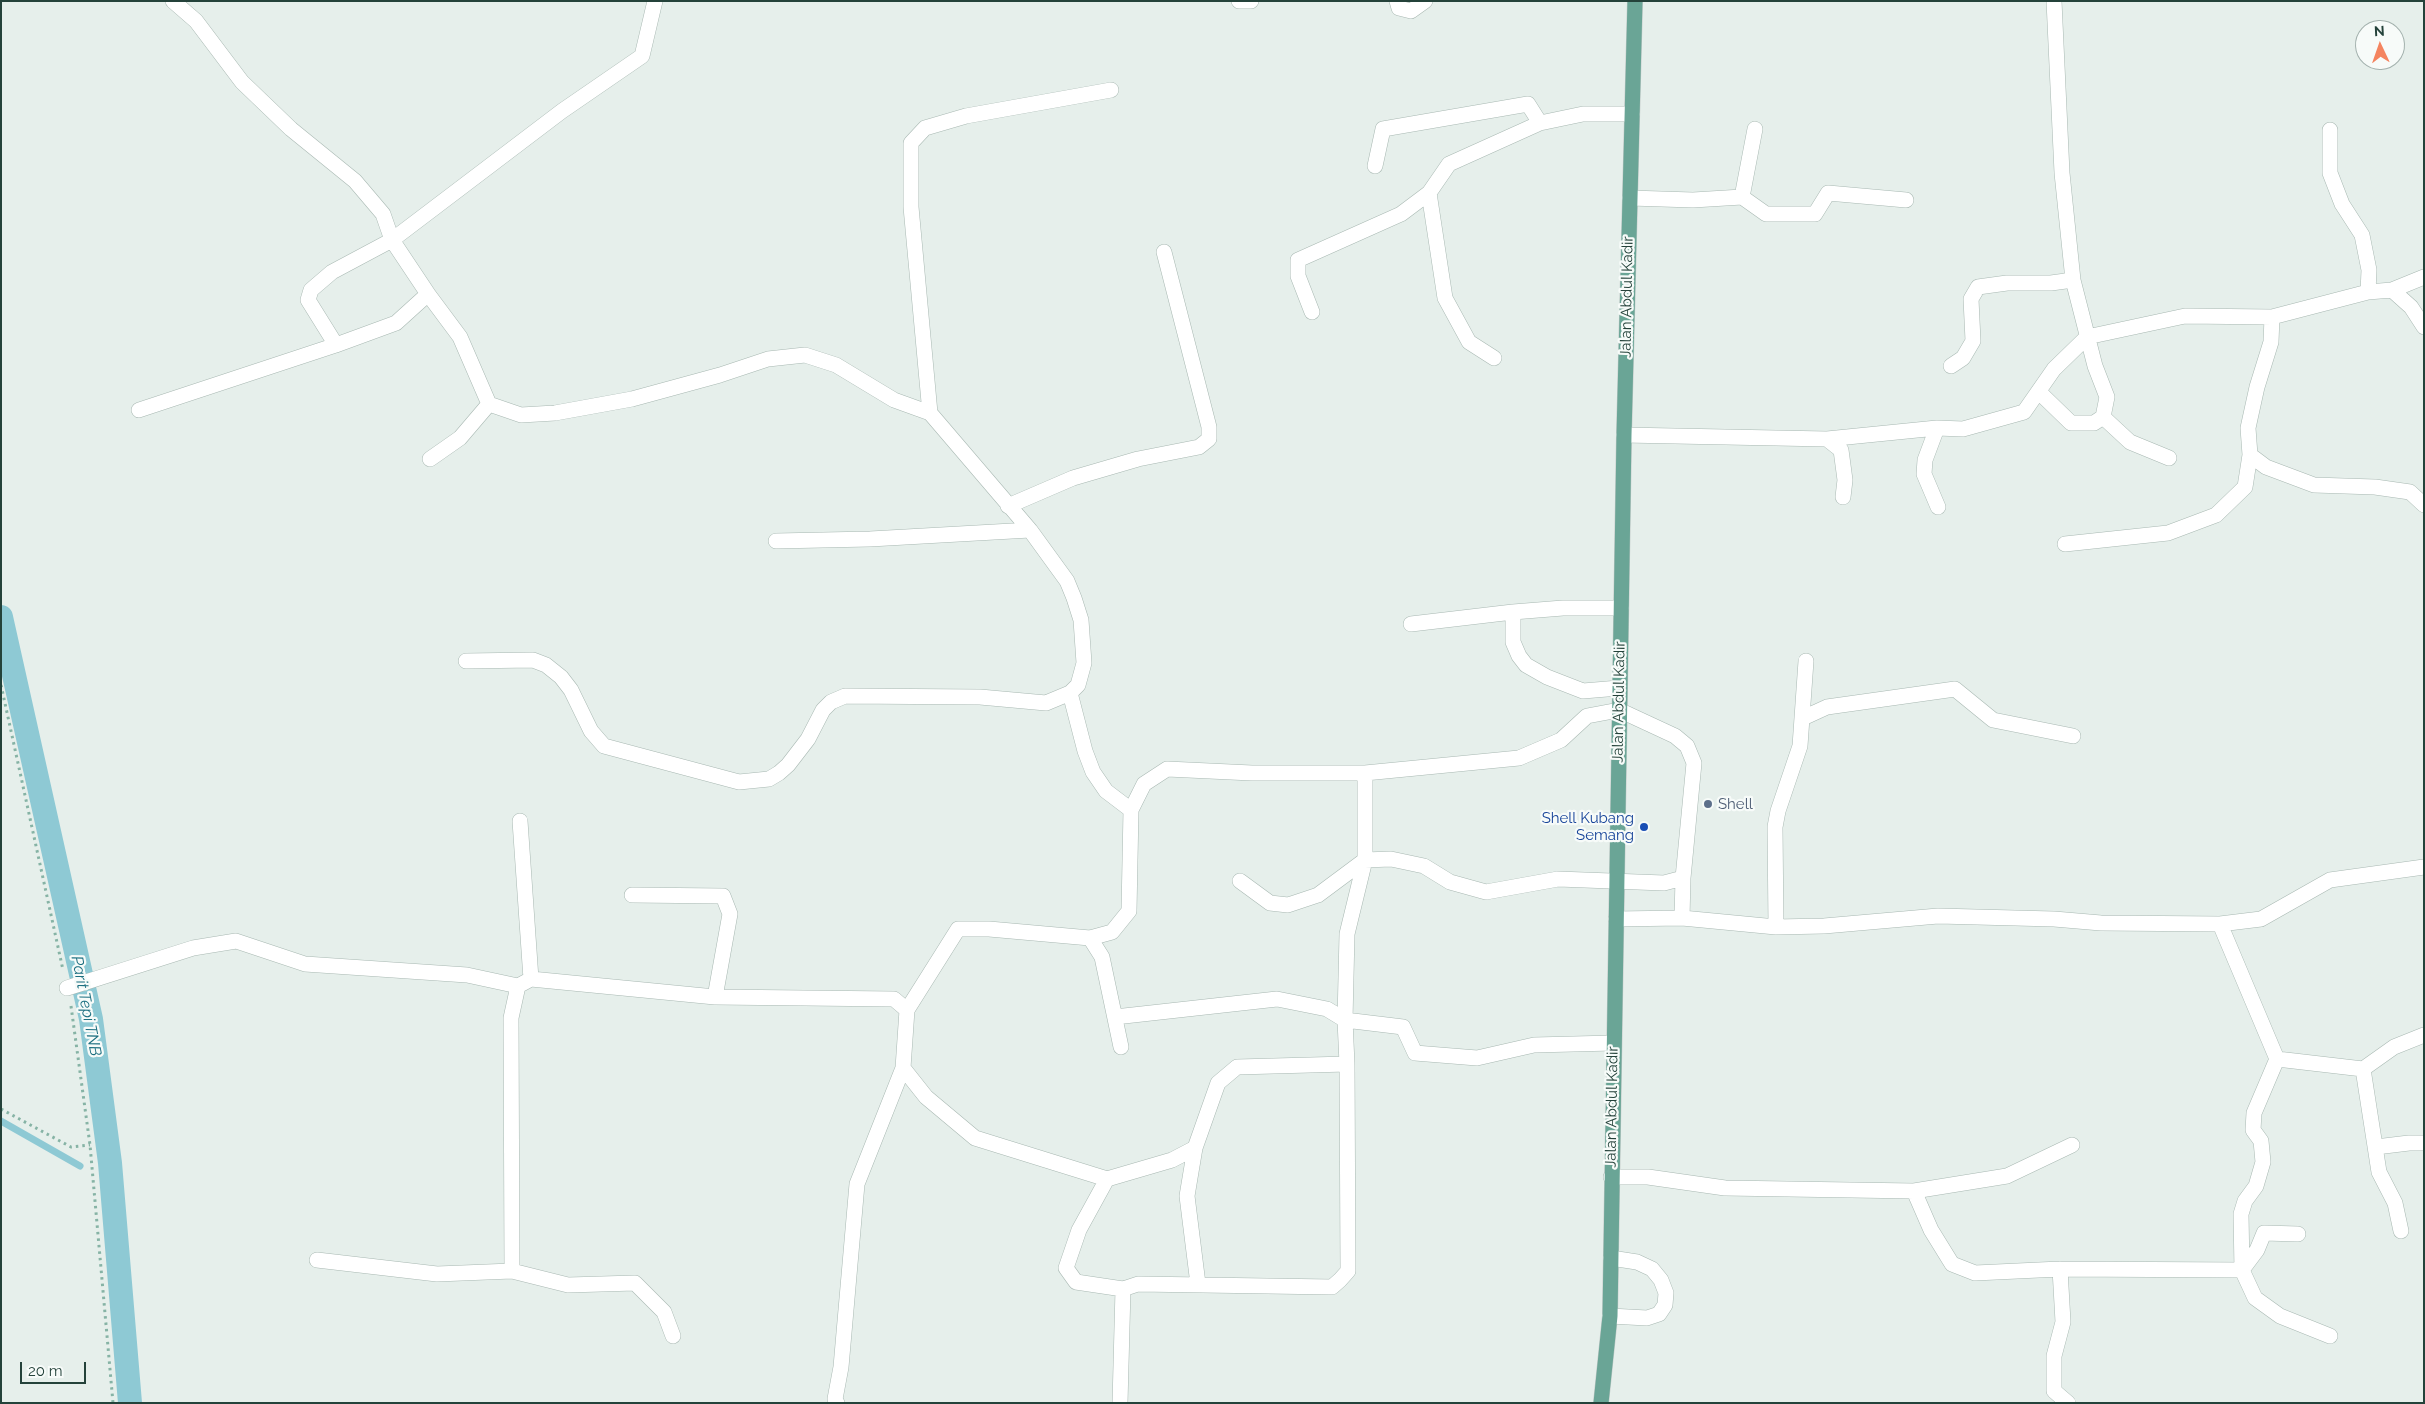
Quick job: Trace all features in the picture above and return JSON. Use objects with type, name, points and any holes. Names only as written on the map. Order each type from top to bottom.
[{"type":"main road","name":"Jalan Abdul Kadir","points":[[1601,1403],[1610,1316],[1619,688],[1635,1]]},
{"type":"street","points":[[174,1],[196,21],[242,82],[291,128],[355,181],[383,214],[392,240],[428,294],[460,337],[489,404],[521,415],[555,413],[632,399],[720,375],[768,359],[805,356],[836,364],[894,400],[930,412],[1030,530],[1067,581],[1081,620],[1083,668],[1078,685],[1070,693],[1046,703],[980,696],[845,696],[831,702],[823,710],[808,739],[788,765],[779,773],[769,778],[739,782],[604,746],[591,731],[571,690],[561,677],[546,665],[533,660],[466,661]]},
{"type":"street","points":[[336,345],[308,300],[311,290],[332,272],[392,240],[562,111],[642,56],[656,1]]},
{"type":"street","points":[[1240,1],[1251,1]]},
{"type":"street","points":[[1397,1],[1399,8],[1411,11],[1424,1]]},
{"type":"street","points":[[2040,393],[2071,422],[2094,423],[2103,417],[2107,398],[2094,366],[2073,280],[2062,173],[2054,1]]},
{"type":"street","points":[[930,412],[911,207],[911,143],[924,128],[966,116],[1112,90]]},
{"type":"street","points":[[1376,166],[1383,129],[1528,104],[1540,123]]},
{"type":"street","points":[[1312,312],[1298,276],[1298,260],[1401,214],[1429,193],[1449,164],[1540,123],[1583,114],[1632,114]]},
{"type":"street","points":[[1742,197],[1755,129]]},
{"type":"street","points":[[2330,130],[2330,173],[2342,204],[2362,235],[2369,270],[2368,292]]},
{"type":"street","points":[[1429,193],[1445,298],[1469,342],[1494,358]]},
{"type":"street","points":[[1630,198],[1692,200],[1742,197],[1766,214],[1816,214],[1828,193],[1906,200]]},
{"type":"street","points":[[1008,506],[1073,478],[1138,458],[1199,446],[1209,439],[1209,427],[1164,252]]},
{"type":"street","points":[[1624,435],[1827,439],[1937,428],[1963,429],[2024,412],[2040,393],[2054,369],[2087,337],[2185,316],[2272,317],[2368,292],[2392,290],[2424,277]]},
{"type":"street","points":[[1951,366],[1963,358],[1973,341],[1971,299],[1978,287],[2007,282],[2051,283],[2073,280]]},
{"type":"street","points":[[2392,290],[2411,307],[2424,327]]},
{"type":"street","points":[[139,410],[336,345],[396,322],[428,294]]},
{"type":"street","points":[[2065,544],[2168,533],[2216,515],[2244,487],[2250,455],[2248,428],[2257,387],[2271,342],[2272,317]]},
{"type":"street","points":[[430,458],[460,438],[489,404]]},
{"type":"street","points":[[2103,417],[2130,442],[2169,458]]},
{"type":"street","points":[[1937,428],[1925,460],[1924,474],[1938,507]]},
{"type":"street","points":[[1827,439],[1841,450],[1845,480],[1843,497]]},
{"type":"street","points":[[2250,455],[2266,467],[2314,486],[2375,487],[2410,492],[2424,505]]},
{"type":"street","points":[[776,542],[870,540],[1030,530]]},
{"type":"street","points":[[1411,624],[1563,608],[1621,608]]},
{"type":"street","points":[[1513,612],[1514,642],[1519,656],[1526,665],[1547,678],[1583,691],[1619,688]]},
{"type":"street","points":[[1776,927],[1776,827],[1778,811],[1800,746],[1806,661]]},
{"type":"street","points":[[1803,718],[1827,707],[1955,690],[1993,720],[2073,736]]},
{"type":"street","points":[[1070,693],[1085,751],[1094,772],[1106,791],[1131,810]]},
{"type":"street","points":[[837,1403],[835,1399],[841,1367],[857,1184],[904,1068],[908,1010],[958,929],[989,929],[1090,938],[1112,932],[1130,911],[1131,810],[1144,784],[1167,769],[1252,773],[1365,773],[1519,758],[1561,740],[1587,716],[1619,710],[1674,736],[1687,746],[1694,763],[1683,878],[1682,918]]},
{"type":"street","points":[[1107,1179],[1079,1230],[1066,1268],[1076,1282],[1123,1289],[1138,1284],[1332,1287],[1348,1271],[1345,1020],[1347,934],[1366,860],[1365,773]]},
{"type":"street","points":[[512,1272],[511,1018],[524,982],[520,821]]},
{"type":"street","points":[[1240,881],[1270,903],[1288,905],[1318,895],[1366,860],[1391,859],[1424,866],[1450,882],[1486,892],[1558,879],[1616,883],[1664,883],[1683,878]]},
{"type":"street","points":[[1616,919],[1682,918],[1776,927],[1824,926],[1938,916],[2054,919],[2101,923],[2220,924],[2260,919],[2330,880],[2424,867]]},
{"type":"street","points":[[632,895],[723,896],[730,914],[715,997]]},
{"type":"street","points":[[2220,924],[2277,1059],[2254,1113],[2253,1130],[2261,1140],[2263,1162],[2256,1186],[2245,1200],[2241,1214],[2242,1270],[2255,1298],[2280,1316],[2330,1336]]},
{"type":"street","points":[[1090,938],[1102,956],[1121,1047]]},
{"type":"street","points":[[70,987],[193,948],[236,940],[306,964],[715,997],[894,999],[908,1010]]},
{"type":"street","points":[[1115,1017],[1277,999],[1327,1009],[1345,1020],[1403,1028],[1415,1052],[1477,1058],[1534,1045],[1613,1043]]},
{"type":"street","points":[[2277,1059],[2363,1069],[2394,1047],[2424,1035]]},
{"type":"street","points":[[1198,1284],[1187,1196],[1195,1148],[1218,1084],[1237,1067],[1347,1064]]},
{"type":"street","points":[[904,1068],[926,1097],[975,1138],[1107,1179],[1172,1160],[1195,1148]]},
{"type":"street","points":[[2363,1069],[2379,1172],[2396,1203],[2401,1231]]},
{"type":"street","points":[[2376,1147],[2424,1143]]},
{"type":"street","points":[[1611,1177],[1648,1177],[1725,1188],[1914,1191],[2007,1176],[2072,1145]]},
{"type":"street","points":[[1914,1191],[1931,1230],[1952,1264],[1975,1273],[2060,1269],[2242,1270]]},
{"type":"street","points":[[2242,1270],[2256,1250],[2264,1233],[2298,1234]]},
{"type":"street","points":[[1610,1316],[1647,1318],[1659,1314],[1665,1305],[1666,1293],[1661,1280],[1652,1269],[1637,1262],[1611,1258]]},
{"type":"street","points":[[317,1260],[437,1274],[512,1272],[568,1285],[635,1283],[664,1312],[673,1336]]},
{"type":"street","points":[[2060,1269],[2063,1322],[2054,1356],[2053,1382],[2054,1391],[2068,1403]]},
{"type":"street","points":[[1120,1403],[1123,1289]]},
{"type":"path","points":[[1,685],[70,987],[90,1145],[113,1403]]},
{"type":"path","points":[[1,1109],[71,1146],[90,1145]]},
{"type":"waterway","name":"Parit Tepi TNB","points":[[1,617],[91,1019],[110,1163],[130,1403]]},
{"type":"waterway","points":[[1,1121],[80,1166]]},
{"type":"place","name":"Shell","points":[[1708,804]]},
{"type":"place","name":"Shell Kubang Semang","points":[[1644,827]]}]
